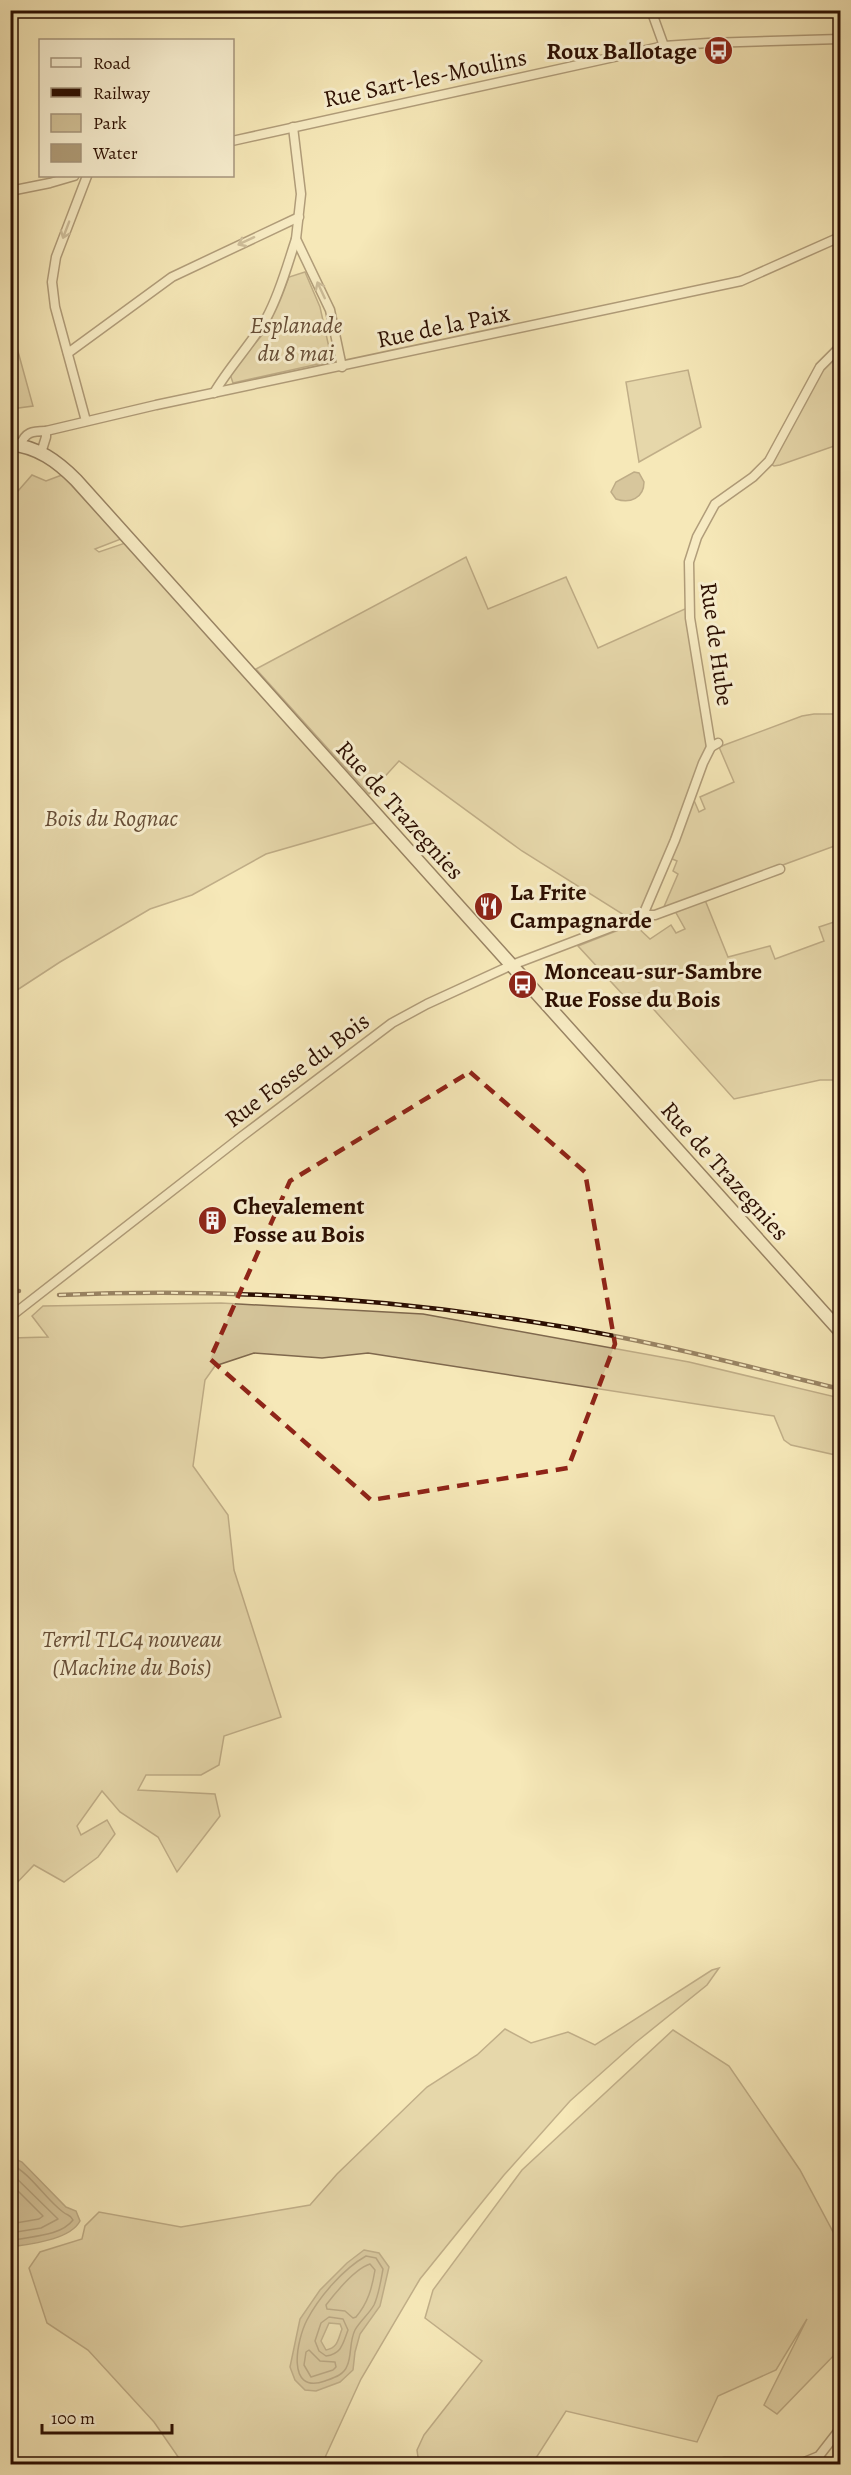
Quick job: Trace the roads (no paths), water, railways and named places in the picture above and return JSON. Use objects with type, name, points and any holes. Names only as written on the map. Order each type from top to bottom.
[{"type":"main road","name":"Rue de Trazegnies","points":[[16,445],[41,453],[56,462],[76,480],[840,1331]]},
{"type":"street","points":[[651,10],[664,46]]},
{"type":"street","name":"Rue Sart-les-Moulins","points":[[234,141],[664,46],[840,39]]},
{"type":"street","points":[[214,393],[228,369],[266,318],[284,277],[296,239],[301,194],[293,127]]},
{"type":"street","points":[[10,191],[71,177]]},
{"type":"street","points":[[86,421],[53,297],[52,282],[56,257],[87,177]]},
{"type":"street","points":[[68,352],[172,277],[299,217]]},
{"type":"street","name":"Rue de la Paix","points":[[16,445],[29,433],[741,281],[840,237]]},
{"type":"street","points":[[296,239],[330,310],[342,367]]},
{"type":"street","name":"Rue de Hube","points":[[643,915],[715,745],[690,609],[689,562],[697,537],[715,504],[753,477],[769,461],[820,367],[840,346]]},
{"type":"street","points":[[41,453],[46,431]]},
{"type":"street","name":"Rue Fosse du Bois","points":[[10,1317],[375,1036],[428,1004],[512,965],[643,915],[654,915],[780,869]]},
{"type":"street","points":[[724,2462],[802,2463],[819,2456],[840,2429]]},
{"type":"water","points":[[634,472],[639,473],[644,482],[642,492],[631,500],[616,499],[611,492],[616,482]]},
{"type":"water","points":[[11,2157],[22,2162],[66,2207],[76,2211],[80,2221],[68,2233],[49,2240],[11,2247]]},
{"type":"water","points":[[364,2250],[379,2253],[389,2267],[380,2306],[360,2334],[353,2370],[340,2382],[316,2391],[305,2390],[295,2380],[290,2367],[300,2319],[320,2290],[347,2263]],"holes":[[[329,2323],[340,2324],[342,2329],[337,2342],[326,2350],[321,2341]]]},
{"type":"railway","points":[[10,1292],[19,1291]]},
{"type":"railway","points":[[59,1295],[245,1294],[429,1308],[552,1325],[625,1338],[840,1389]]},
{"type":"place","name":"Roux Ballotage","points":[[718,51]]},
{"type":"place","name":"La Frite Campagnarde","points":[[489,906]]},
{"type":"place","name":"Monceau-sur-Sambre Rue Fosse du Bois","points":[[523,985]]},
{"type":"place","name":"Chevalement Fosse au Bois","points":[[212,1220]]},
{"type":"park label","name":"Esplanade du 8 mai","points":[[296,339]]},
{"type":"park label","name":"Bois du Rognac","points":[[111,818]]},
{"type":"park label","name":"Terril TLC4 nouveau (Machine du Bois)","points":[[132,1653]]}]
